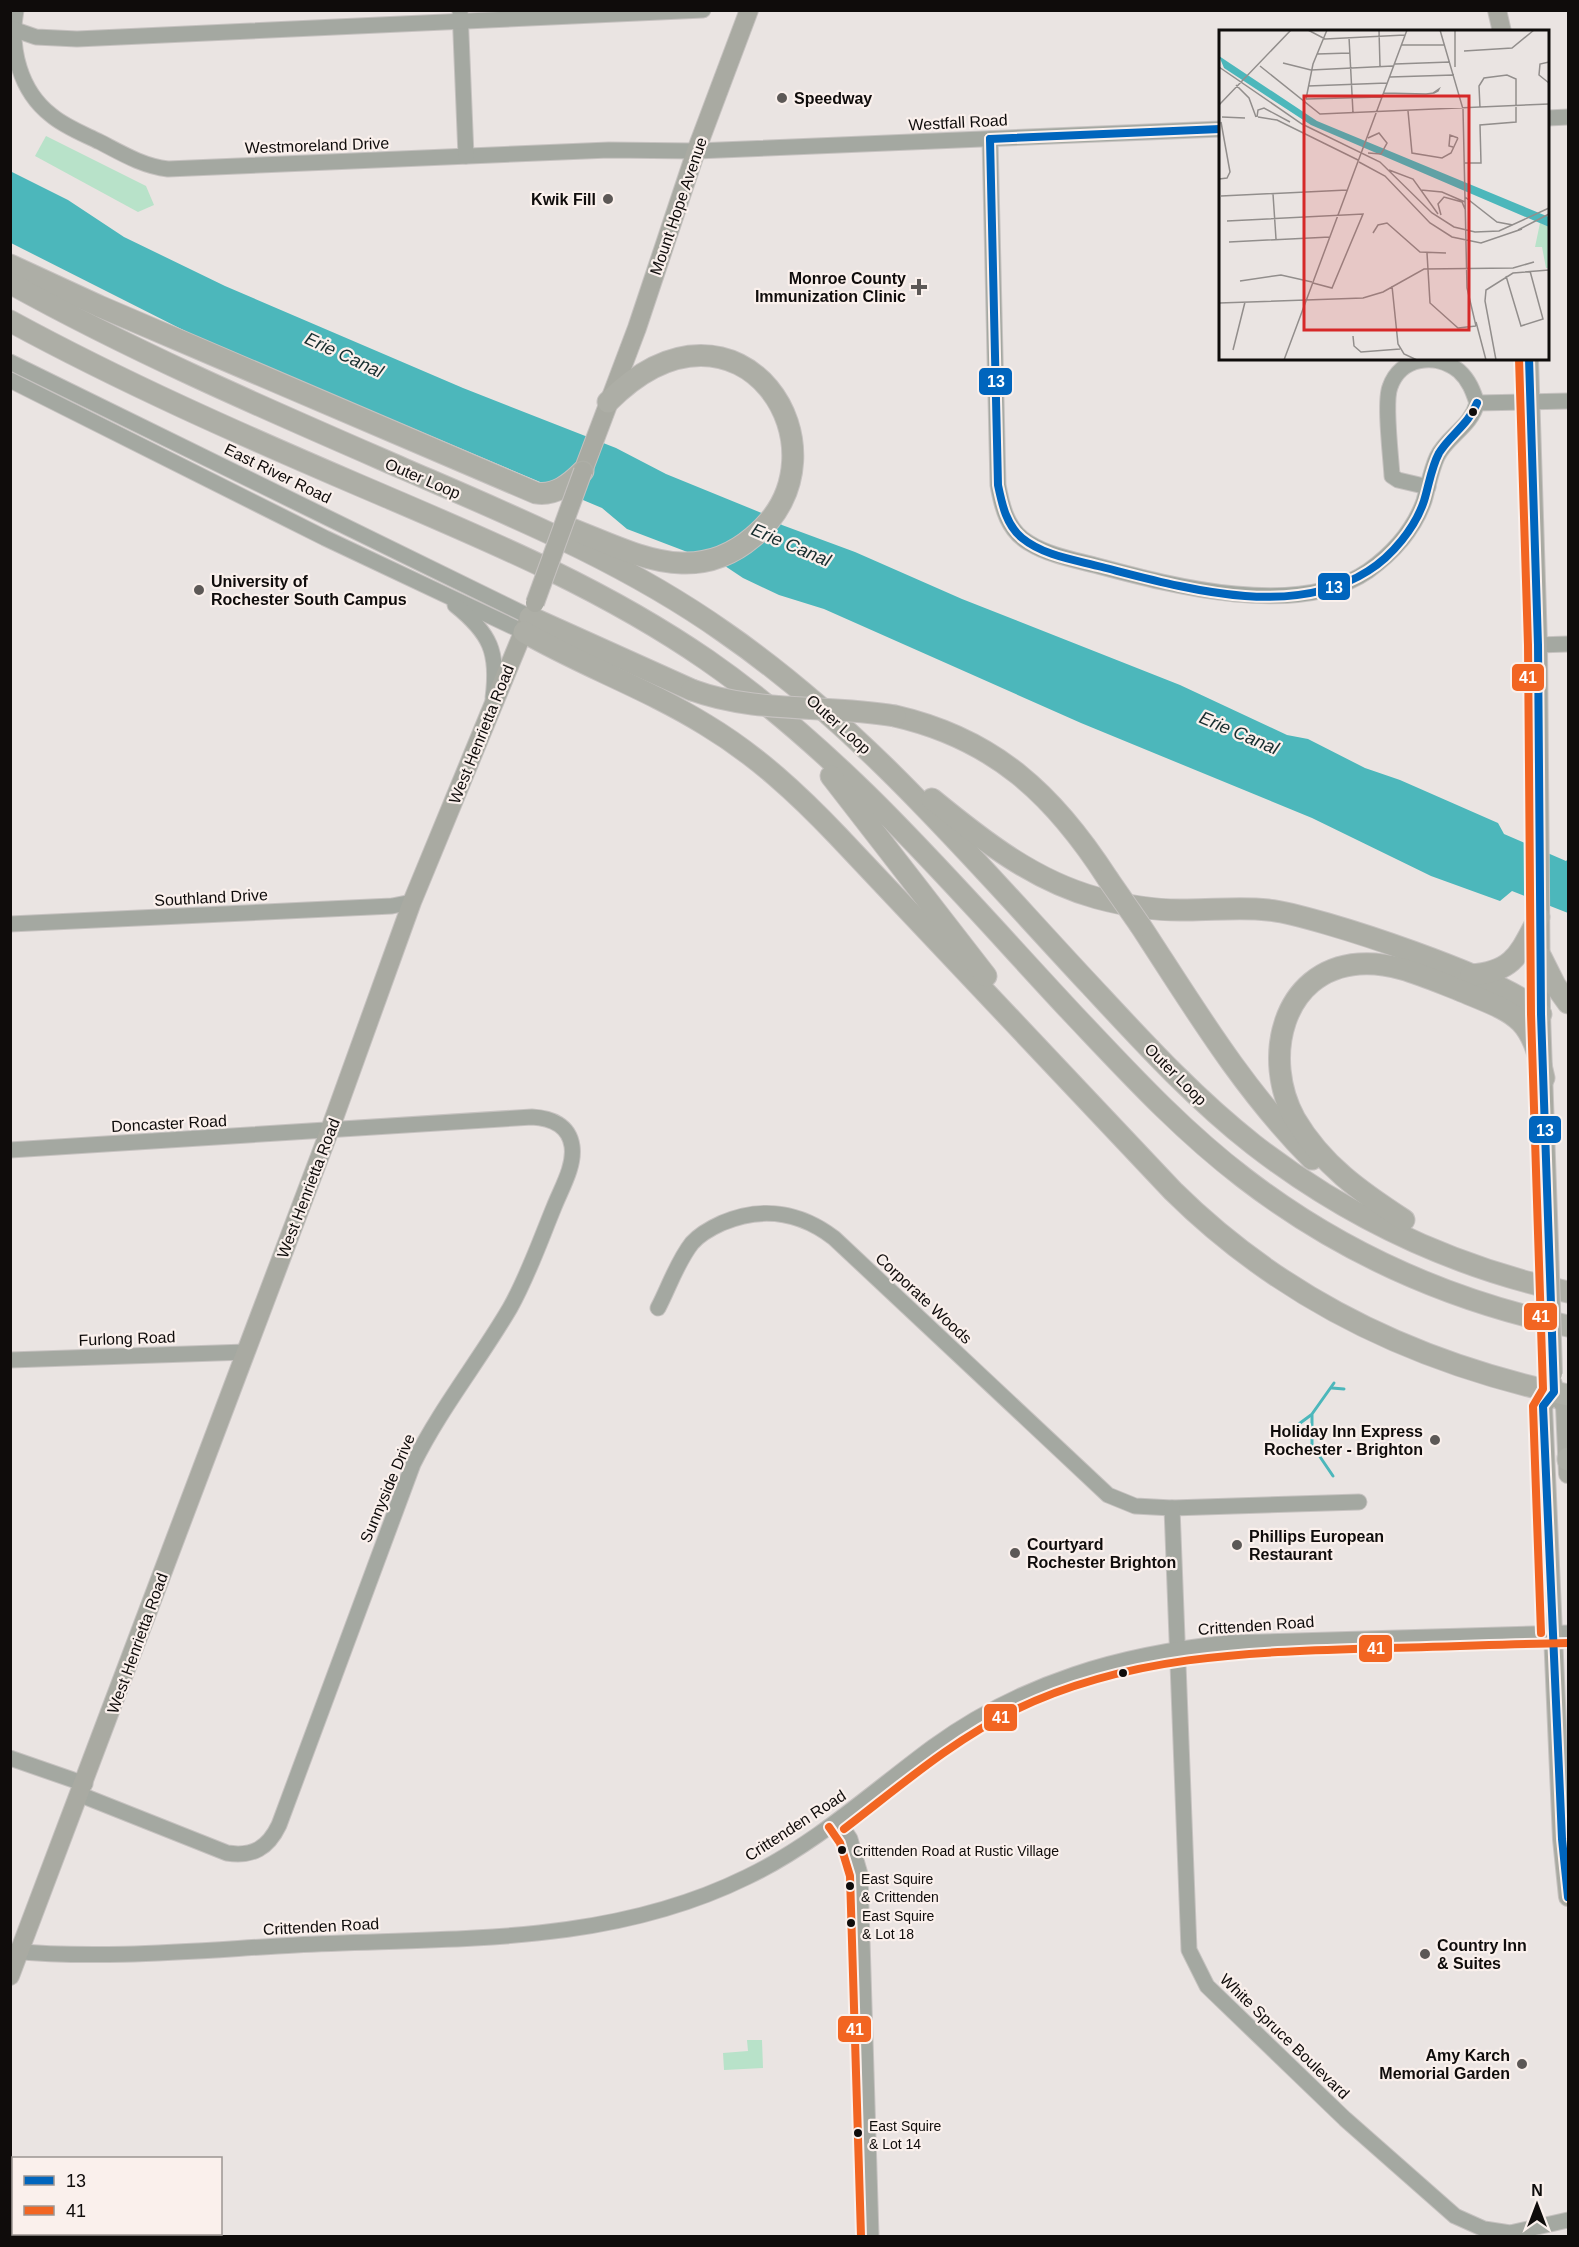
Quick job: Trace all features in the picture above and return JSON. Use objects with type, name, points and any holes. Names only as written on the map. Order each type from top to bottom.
[{"type":"highway","points":[[10,265],[536,493],[555,492],[583,471]]},
{"type":"highway","name":"Outer Loop","points":[[10,283],[196,378],[569,541],[656,588],[753,652],[843,727],[913,795],[1166,1065],[1251,1142],[1330,1198],[1407,1239],[1487,1271],[1569,1292]]},
{"type":"highway","name":"Outer Loop","points":[[10,321],[142,389],[570,578],[671,636],[735,680],[780,715],[879,807],[1154,1098],[1203,1145],[1249,1182],[1331,1236],[1410,1276],[1474,1301],[1569,1326]]},
{"type":"highway","points":[[10,332],[142,389]]},
{"type":"highway","points":[[392,464],[657,560],[681,563],[702,562],[722,556],[742,546],[764,528],[777,510],[792,466],[791,436],[781,406],[756,375],[731,360],[703,355],[668,360],[635,378],[608,402]]},
{"type":"highway","points":[[530,617],[692,690],[752,704],[858,710],[895,716],[950,735],[1019,775],[1048,799],[1070,822],[1244,1082],[1286,1135],[1348,1190],[1404,1220],[1489,1259],[1569,1285]]},
{"type":"highway","points":[[530,617],[722,735],[769,770],[825,822],[1194,1211],[1246,1255],[1336,1312],[1414,1350],[1468,1370],[1558,1387]]},
{"type":"highway","points":[[780,715],[864,817],[1068,1079]]},
{"type":"highway","points":[[843,727],[976,834],[1016,862],[1058,885],[1104,900],[1152,909],[1244,908],[1294,914],[1349,930],[1471,976],[1527,1001],[1541,1014]]},
{"type":"highway","points":[[1471,976],[1490,974],[1508,967],[1531,953],[1539,917]]},
{"type":"highway","points":[[1531,953],[1569,1003]]},
{"type":"highway","points":[[1404,1220],[1351,1185],[1336,1172],[1308,1139],[1294,1117],[1282,1080],[1279,1046],[1286,1017],[1308,985],[1332,970],[1360,963],[1391,966],[1429,978],[1517,1017],[1533,1038],[1544,1078]]},
{"type":"main road","name":"Mount Hope Avenue","points":[[608,402],[637,328],[696,151],[749,10]]},
{"type":"main road","points":[[1497,10],[1502,30]]},
{"type":"main road","points":[[1528,360],[1538,645],[1539,917]]},
{"type":"main road","name":"West Henrietta Road","points":[[10,1976],[15,1951],[83,1790],[329,1132],[412,902],[530,617],[608,402]]},
{"type":"main road","points":[[1531,953],[1541,1014],[1549,1244],[1558,1387],[1565,1406],[1569,1474]]},
{"type":"main road","points":[[1558,1387],[1543,1406],[1560,1633],[1562,1839],[1569,1896]]},
{"type":"street","name":"Westmoreland Drive","points":[[16,10],[12,28],[16,57],[23,76],[43,108],[59,121],[152,167],[168,169],[609,150],[696,151]]},
{"type":"street","points":[[12,28],[36,37],[78,39],[460,16],[703,10]]},
{"type":"street","points":[[460,16],[466,156]]},
{"type":"street","points":[[1549,118],[1569,117]]},
{"type":"street","name":"Westfall Road","points":[[696,151],[1219,129]]},
{"type":"street","points":[[990,139],[999,485],[1004,514],[1028,543],[1052,553],[1190,588],[1255,594],[1315,593],[1367,572],[1387,555],[1417,519],[1437,456],[1474,416],[1477,403],[1472,387],[1460,372],[1447,363],[1436,360]]},
{"type":"street","points":[[1427,360],[1408,364],[1396,375],[1389,389],[1392,476],[1398,480],[1428,487]]},
{"type":"street","name":"East River Road","points":[[10,362],[530,617]]},
{"type":"street","name":"East River Road","points":[[10,380],[326,538],[428,586],[530,617]]},
{"type":"street","points":[[1477,403],[1569,401]]},
{"type":"street","points":[[428,586],[468,615],[489,641],[495,667],[492,708]]},
{"type":"street","points":[[1538,645],[1569,644]]},
{"type":"street","name":"Southland Drive","points":[[10,924],[392,906],[412,902]]},
{"type":"street","name":"Sunnyside Drive","points":[[10,1758],[227,1853],[250,1854],[268,1843],[279,1824],[413,1464],[439,1416],[486,1346],[518,1292],[572,1156],[567,1133],[555,1122],[540,1118],[329,1132]]},
{"type":"street","name":"Doncaster Road","points":[[10,1150],[329,1132]]},
{"type":"street","name":"Corporate Woods","points":[[658,1308],[693,1243],[714,1226],[759,1213],[793,1215],[834,1238],[1099,1488],[1115,1498],[1135,1506],[1172,1508],[1359,1502]]},
{"type":"street","name":"Furlong Road","points":[[10,1360],[246,1352]]},
{"type":"street","points":[[1172,1508],[1177,1649]]},
{"type":"street","name":"Crittenden Road","points":[[15,1951],[159,1952],[528,1935],[586,1929],[655,1913],[706,1896],[771,1865],[838,1821],[933,1748],[1009,1701],[1093,1667],[1177,1649],[1273,1640],[1560,1633]]},
{"type":"street","name":"White Spruce Boulevard","points":[[1177,1649],[1189,1950],[1207,1986],[1345,2119],[1455,2216],[1484,2229],[1510,2233],[1567,2221]]},
{"type":"street","points":[[838,1821],[850,1839],[860,1874],[871,2236]]},
{"type":"green space","points":[[46,136],[146,186],[154,205],[138,212],[35,156]]},
{"type":"green space","points":[[747,2040],[762,2040],[763,2068],[724,2070],[723,2053],[748,2051]]},
{"type":"water","name":"Erie Canal","points":[[10,171],[68,200],[124,237],[225,286],[463,388],[616,448],[666,474],[769,516],[782,525],[855,552],[962,599],[1180,685],[1287,735],[1308,739],[1365,768],[1400,780],[1498,823],[1504,834],[1566,861],[1568,859],[1568,913],[1512,891],[1500,901],[1431,876],[1312,818],[1081,723],[824,609],[779,595],[743,578],[710,556],[690,553],[627,529],[602,508],[201,339],[11,243]]},
{"type":"waterway","points":[[1333,1476],[1312,1445],[1312,1414],[1334,1383]]},
{"type":"waterway","points":[[1332,1388],[1344,1389]]},
{"type":"waterway","points":[[1276,1434],[1292,1429],[1311,1415]]},
{"type":"transit line","name":"13","points":[[990,139],[1219,129]]},
{"type":"transit line","name":"13","points":[[990,139],[998,485],[1008,521],[1022,538],[1040,549],[1061,557],[1167,583],[1237,595],[1272,597],[1305,594],[1338,586],[1377,565],[1409,531],[1424,501],[1439,453],[1469,417],[1477,403]]},
{"type":"transit line","name":"41","points":[[1519,360],[1528,645],[1531,1014],[1543,1389],[1533,1406],[1541,1633]]},
{"type":"transit line","name":"13","points":[[1529,360],[1538,645],[1541,1014],[1554,1392],[1543,1406],[1562,1839],[1568,1897]]},
{"type":"transit line","name":"41","points":[[844,1829],[927,1765],[992,1722],[1059,1691],[1103,1677],[1149,1667],[1241,1655],[1568,1643]]},
{"type":"transit line","name":"41","points":[[829,1827],[840,1843],[850,1876],[861,2236]]},
{"type":"place","name":"Speedway","points":[[782,98]]},
{"type":"place","name":"Kwik Fill","points":[[608,199]]},
{"type":"place","name":"Monroe County Immunization Clinic","points":[[919,287]]},
{"type":"place","name":"University of Rochester South Campus","points":[[199,590]]},
{"type":"place","name":"Holiday Inn Express Rochester - Brighton","points":[[1435,1440]]},
{"type":"place","name":"Phillips European Restaurant","points":[[1237,1545]]},
{"type":"place","name":"Courtyard Rochester Brighton","points":[[1015,1553]]},
{"type":"place","name":"Crittenden Road at Rustic Village","points":[[842,1850]]},
{"type":"place","name":"East Squire & Crittenden","points":[[850,1886]]},
{"type":"place","name":"East Squire & Lot 18","points":[[851,1923]]},
{"type":"place","name":"Country Inn & Suites","points":[[1425,1954]]},
{"type":"place","name":"Amy Karch Memorial Garden","points":[[1522,2064]]},
{"type":"place","name":"East Squire & Lot 14","points":[[858,2133]]}]
